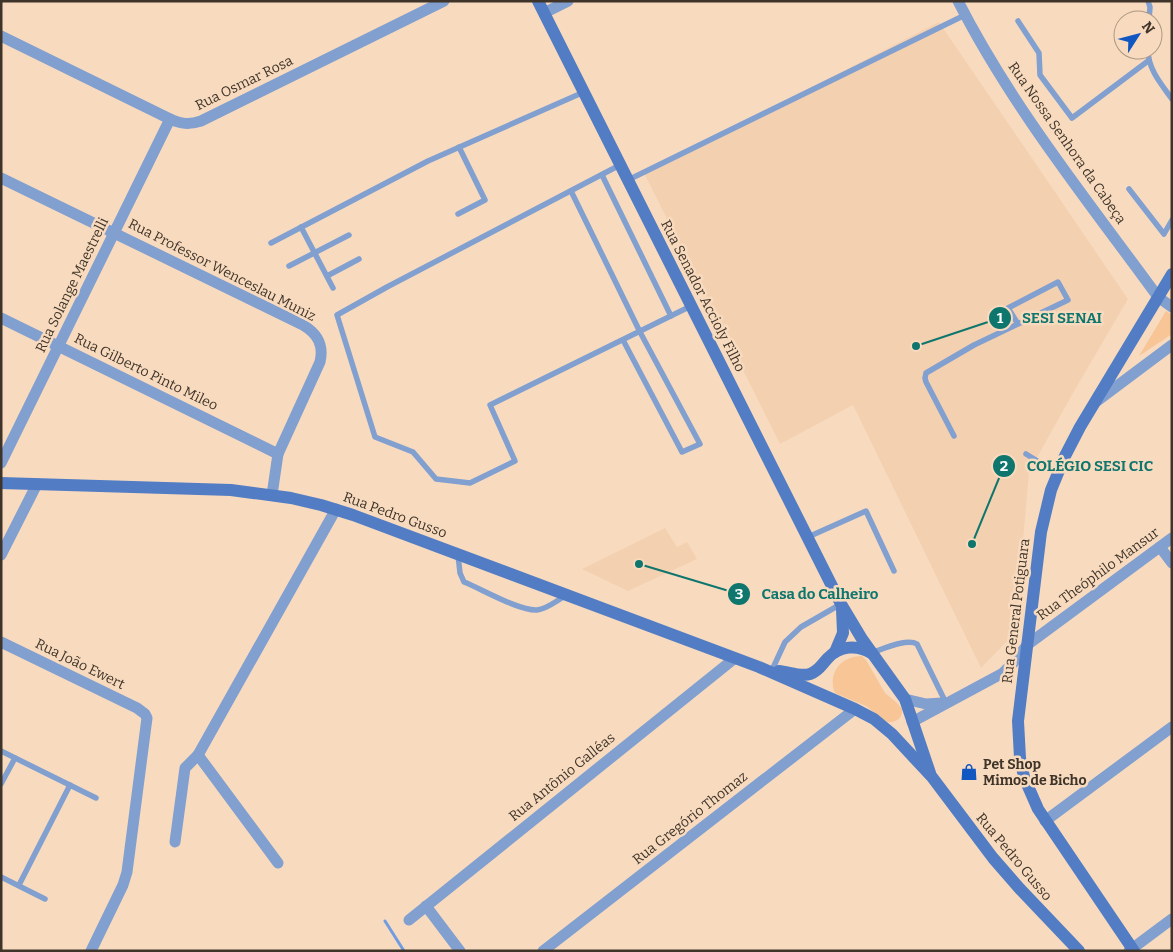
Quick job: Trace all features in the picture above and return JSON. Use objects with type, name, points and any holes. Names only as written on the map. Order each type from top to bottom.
[{"type":"main road","name":"Rua Senador Accioly Filho","points":[[538,1],[841,604],[871,653]]},
{"type":"main road","name":"Rua General Potiguara","points":[[1132,950],[1044,821],[1031,795],[1020,758],[1018,721],[1044,512],[1057,473],[1094,402],[1172,274]]},
{"type":"main road","name":"Rua Pedro Gusso","points":[[1,483],[207,489],[305,500],[458,554],[766,668],[856,709],[892,734],[932,777],[993,858],[1079,951]]},
{"type":"main road","name":"Rua Senador Accioly Filho","points":[[835,652],[843,633],[841,604]]},
{"type":"main road","points":[[835,652],[851,647],[865,649],[871,653]]},
{"type":"main road","name":"Rua Pedro Gusso","points":[[766,668],[808,675],[822,666],[825,660],[835,652]]},
{"type":"main road","name":"Rua Pedro Gusso","points":[[871,653],[905,699],[932,777]]},
{"type":"main road","points":[[822,666],[818,681],[822,695]]},
{"type":"main road","points":[[892,734],[896,735],[904,732],[912,722]]},
{"type":"street","name":"Rua Osmar Rosa","points":[[1,36],[170,119],[185,124],[201,121],[444,1]]},
{"type":"street","points":[[544,13],[568,1]]},
{"type":"street","name":"Rua Nossa Senhora da Cabeça","points":[[958,1],[1002,78],[1037,130],[1158,297],[1172,307]]},
{"type":"street","name":"Rua Solange Maestrelli","points":[[2,460],[170,119]]},
{"type":"street","name":"Rua Professor Wenceslau Muniz","points":[[1,178],[309,329],[320,340],[322,348],[320,362],[278,454]]},
{"type":"street","name":"Rua Gilberto Pinto Mileo","points":[[1,318],[278,454]]},
{"type":"street","points":[[1094,402],[1172,345]]},
{"type":"street","points":[[272,495],[278,454]]},
{"type":"street","points":[[1,555],[37,484]]},
{"type":"street","points":[[175,842],[184,768],[198,756],[336,510]]},
{"type":"street","name":"Rua Theóphilo Mansur","points":[[912,722],[1003,673],[1027,645],[1172,538]]},
{"type":"street","points":[[1160,546],[1172,563]]},
{"type":"street","name":"Rua João Ewert","points":[[1,642],[136,708],[145,714],[148,723],[127,872],[91,951]]},
{"type":"street","name":"Rua Antônio Galléas","points":[[409,920],[735,658]]},
{"type":"street","name":"Rua Theóphilo Mansur","points":[[905,699],[926,704],[946,703]]},
{"type":"street","name":"Rua Gregório Thomaz","points":[[543,951],[856,709]]},
{"type":"street","points":[[1044,821],[1172,727]]},
{"type":"street","points":[[198,756],[278,863]]},
{"type":"street","points":[[426,906],[460,951]]},
{"type":"street","points":[[1132,950],[1172,920]]},
{"type":"lane","points":[[628,180],[965,15]]},
{"type":"lane","points":[[1018,21],[1039,53],[1040,75],[1072,118],[1148,61],[1158,80],[1172,99]]},
{"type":"lane","points":[[271,242],[428,161],[584,92]]},
{"type":"lane","points":[[458,214],[485,200],[459,147]]},
{"type":"lane","points":[[620,164],[337,315],[375,437],[413,452],[436,479],[470,483],[515,461],[490,405],[692,306]]},
{"type":"lane","points":[[602,175],[672,316]]},
{"type":"lane","points":[[1129,189],[1164,234],[1172,220]]},
{"type":"lane","points":[[571,191],[640,332],[700,444],[682,452],[624,340]]},
{"type":"lane","points":[[301,227],[333,288]]},
{"type":"lane","points":[[289,266],[349,235]]},
{"type":"lane","points":[[327,276],[359,259]]},
{"type":"lane","points":[[954,436],[925,378],[926,373],[974,345],[1018,324],[1068,300],[1058,282],[1008,308],[1018,324]]},
{"type":"lane","points":[[1026,454],[1057,473]]},
{"type":"lane","points":[[808,537],[866,511],[894,571]]},
{"type":"lane","points":[[458,554],[460,573],[464,582],[522,608],[537,610],[548,606],[566,595]]},
{"type":"lane","points":[[766,668],[785,642],[801,627],[841,604]]},
{"type":"lane","points":[[871,653],[904,642],[912,641],[917,644],[946,703]]},
{"type":"lane","points":[[1,751],[96,798]]},
{"type":"lane","points":[[1,784],[15,758]]},
{"type":"lane","points":[[19,886],[70,785]]},
{"type":"lane","points":[[1,877],[45,899]]},
{"type":"shaded area","points":[[939,22],[1128,299],[1029,472],[1015,633],[981,668],[853,405],[780,444],[644,173]]},
{"type":"shaded area","points":[[1166,311],[1172,315],[1172,334],[1139,356]]},
{"type":"shaded area","points":[[665,528],[677,547],[687,542],[697,559],[628,591],[582,569]]},
{"type":"shaded area","points":[[862,656],[885,693],[902,709],[900,717],[896,721],[887,722],[866,706],[835,693],[833,679],[838,667],[848,659]]},
{"type":"waterway","points":[[385,921],[404,951]]},
{"type":"place","name":"SESI SENAI","points":[[916,346]]},
{"type":"place","name":"COLÉGIO SESI CIC","points":[[972,544]]},
{"type":"place","name":"Casa do Calheiro","points":[[639,564]]},
{"type":"place","name":"Pet Shop Mimos de Bicho","points":[[969,772]]}]
